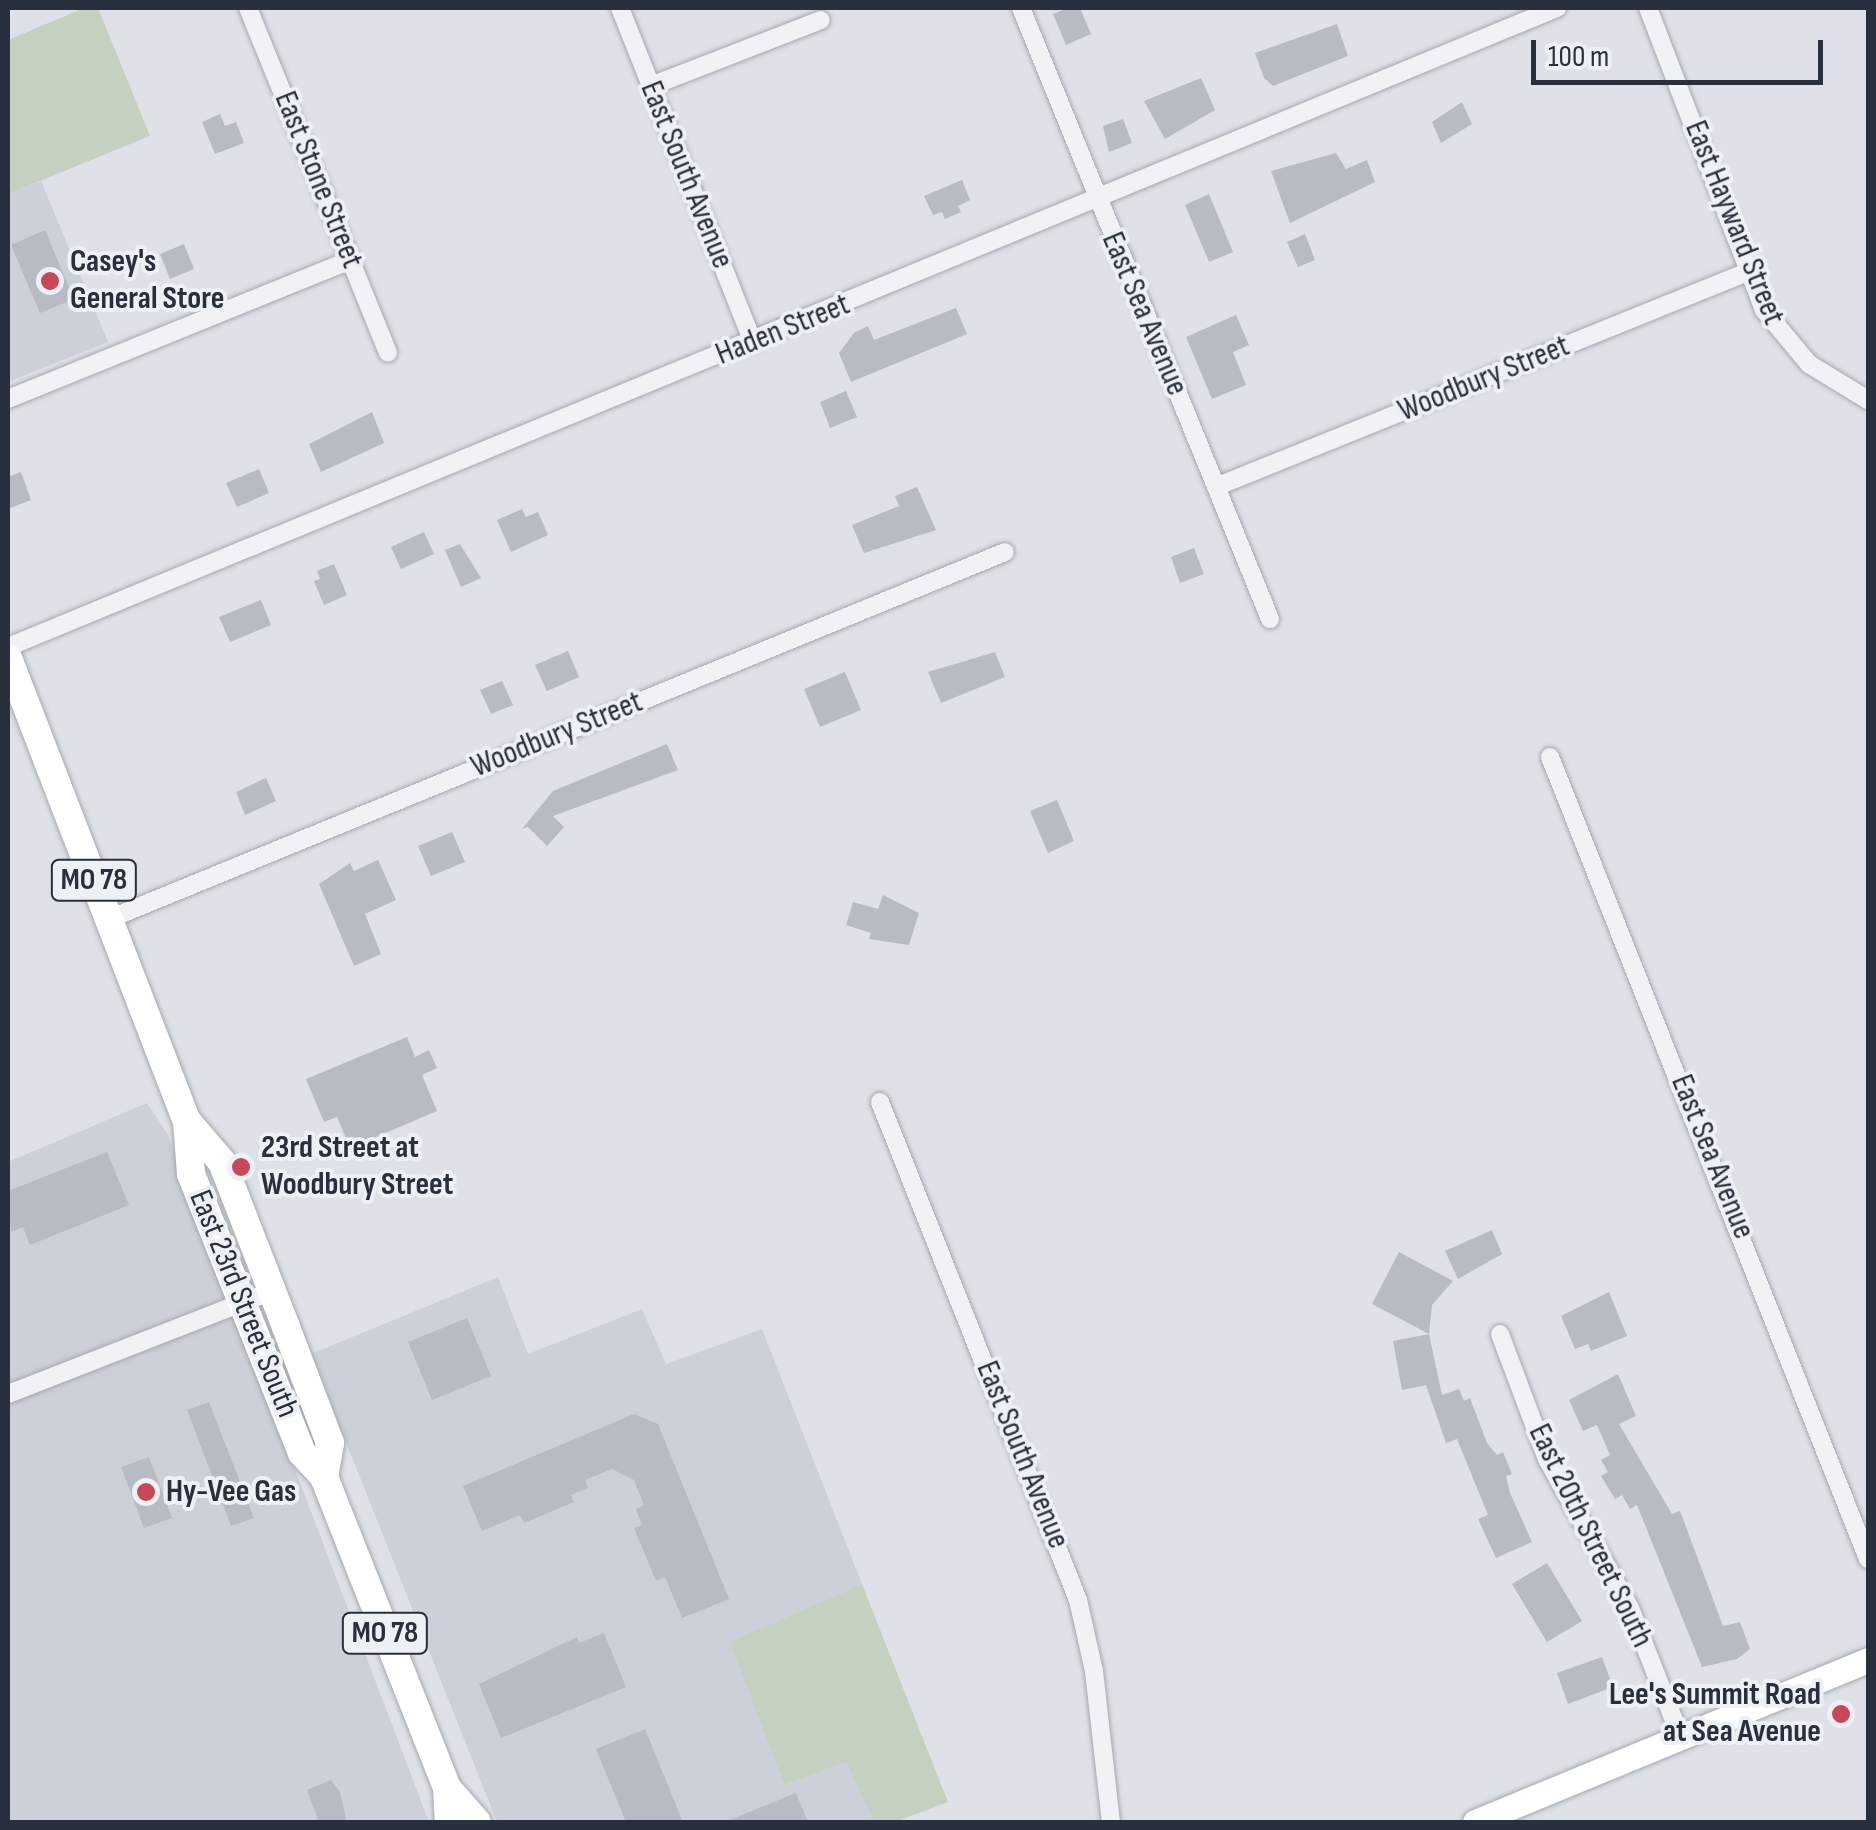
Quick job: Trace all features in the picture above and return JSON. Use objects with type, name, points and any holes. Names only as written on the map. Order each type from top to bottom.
[{"type":"main road","name":"East 23rd Street South","points":[[8,658],[187,1121],[192,1174],[302,1453],[324,1477],[447,1788],[449,1822]]},
{"type":"main road","name":"East 23rd Street South","points":[[187,1121],[222,1162],[272,1291],[330,1443],[324,1477]]},
{"type":"main road","points":[[1474,1822],[1868,1660]]},
{"type":"main road","name":"East 23rd Street South","points":[[447,1788],[476,1822]]},
{"type":"street","name":"East Stone Street","points":[[248,8],[388,353]]},
{"type":"street","name":"East South Avenue","points":[[620,8],[753,342]]},
{"type":"street","name":"East Sea Avenue","points":[[1021,8],[1096,200],[1270,619]]},
{"type":"street","name":"Haden Street","points":[[8,647],[1557,8]]},
{"type":"street","name":"East Hayward Street","points":[[1648,8],[1750,272],[1783,340],[1868,400]]},
{"type":"street","points":[[651,86],[820,20]]},
{"type":"street","points":[[8,398],[350,260]]},
{"type":"street","name":"Woodbury Street","points":[[1218,486],[1750,272]]},
{"type":"street","name":"Woodbury Street","points":[[109,919],[1004,552]]},
{"type":"street","name":"East Sea Avenue","points":[[1550,756],[1868,1559]]},
{"type":"street","name":"East South Avenue","points":[[880,1102],[1078,1600],[1094,1671],[1110,1822]]},
{"type":"street","points":[[8,1394],[272,1291]]},
{"type":"street","name":"East 20th Street South","points":[[1500,1334],[1547,1459],[1630,1608],[1681,1738]]},
{"type":"shaded area","points":[[41,181],[108,342],[8,382],[8,194]]},
{"type":"shaded area","points":[[147,1103],[167,1133],[429,1822],[8,1822],[8,1162]]},
{"type":"shaded area","points":[[498,1277],[528,1354],[642,1309],[666,1364],[762,1329],[862,1584],[731,1642],[784,1785],[846,1762],[874,1822],[497,1822],[311,1354]]},
{"type":"green space","points":[[84,8],[98,8],[150,136],[8,194],[8,40]]},
{"type":"green space","points":[[862,1584],[948,1802],[895,1822],[874,1822],[846,1762],[784,1785],[730,1642]]},
{"type":"building","points":[[1080,8],[1091,34],[1066,45],[1053,14]]},
{"type":"building","points":[[1337,24],[1348,56],[1273,86],[1264,78],[1255,53]]},
{"type":"building","points":[[1201,78],[1215,110],[1165,139],[1144,101]]},
{"type":"building","points":[[1462,102],[1472,124],[1441,143],[1432,122]]},
{"type":"building","points":[[220,114],[225,126],[236,122],[244,143],[215,154],[202,122]]},
{"type":"building","points":[[1123,119],[1132,143],[1109,152],[1103,126]]},
{"type":"building","points":[[1336,153],[1346,169],[1367,160],[1375,182],[1290,223],[1271,171]]},
{"type":"building","points":[[962,180],[970,200],[958,206],[961,212],[945,219],[942,212],[933,215],[924,196]]},
{"type":"building","points":[[1209,194],[1233,252],[1209,262],[1185,205]]},
{"type":"building","points":[[45,230],[74,299],[40,313],[11,245]]},
{"type":"building","points":[[1305,234],[1315,260],[1298,267],[1287,242]]},
{"type":"building","points":[[184,244],[194,269],[170,279],[160,254]]},
{"type":"building","points":[[956,308],[967,334],[851,382],[839,353],[854,333],[868,326],[874,340]]},
{"type":"building","points":[[1236,315],[1249,345],[1233,352],[1246,385],[1212,399],[1186,337]]},
{"type":"building","points":[[846,391],[857,417],[830,428],[820,402]]},
{"type":"building","points":[[372,412],[384,443],[321,472],[309,444]]},
{"type":"building","points":[[259,469],[269,493],[237,507],[226,483]]},
{"type":"building","points":[[21,472],[31,500],[8,509],[8,477]]},
{"type":"building","points":[[917,487],[936,530],[864,553],[852,525],[899,506],[895,496]]},
{"type":"building","points":[[522,509],[526,517],[538,512],[548,535],[511,552],[497,520]]},
{"type":"building","points":[[424,532],[434,554],[401,569],[391,547]]},
{"type":"building","points":[[460,544],[481,578],[461,587],[445,550]]},
{"type":"building","points":[[1194,548],[1204,574],[1180,583],[1171,557]]},
{"type":"building","points":[[334,564],[347,595],[324,605],[314,581],[320,579],[317,571]]},
{"type":"building","points":[[261,600],[271,625],[230,642],[219,617]]},
{"type":"building","points":[[568,651],[579,677],[547,691],[535,665]]},
{"type":"building","points":[[995,652],[1005,677],[941,703],[928,672]]},
{"type":"building","points":[[845,672],[861,710],[820,727],[804,689]]},
{"type":"building","points":[[502,681],[513,705],[491,714],[480,690]]},
{"type":"building","points":[[667,744],[678,770],[553,816],[564,827],[547,846],[528,827],[522,829],[553,791]]},
{"type":"building","points":[[266,778],[276,801],[245,815],[236,792]]},
{"type":"building","points":[[1057,800],[1074,841],[1048,853],[1030,811]]},
{"type":"building","points":[[452,832],[465,862],[431,876],[418,846]]},
{"type":"building","points":[[378,860],[396,900],[365,914],[381,954],[354,966],[319,884],[350,863],[354,871]]},
{"type":"building","points":[[883,895],[919,913],[909,945],[869,939],[871,933],[846,925],[853,902],[878,909]]},
{"type":"building","points":[[407,1037],[415,1057],[429,1050],[437,1068],[422,1075],[437,1111],[350,1148],[337,1117],[324,1122],[306,1079]]},
{"type":"building","points":[[107,1152],[129,1205],[30,1245],[23,1227],[11,1232],[8,1191]]},
{"type":"building","points":[[1492,1230],[1502,1254],[1458,1279],[1445,1251]]},
{"type":"building","points":[[1399,1252],[1453,1281],[1432,1305],[1429,1334],[1372,1304]]},
{"type":"building","points":[[1609,1292],[1627,1336],[1591,1351],[1588,1344],[1575,1349],[1561,1316]]},
{"type":"building","points":[[467,1318],[491,1376],[432,1400],[408,1342]]},
{"type":"building","points":[[1429,1334],[1442,1395],[1459,1389],[1464,1401],[1470,1398],[1487,1443],[1497,1455],[1503,1452],[1512,1474],[1506,1476],[1510,1493],[1532,1542],[1496,1558],[1478,1519],[1488,1515],[1457,1439],[1446,1443],[1426,1385],[1402,1390],[1393,1341]]},
{"type":"building","points":[[1618,1374],[1636,1416],[1619,1424],[1672,1514],[1680,1511],[1723,1626],[1740,1622],[1750,1649],[1737,1659],[1702,1667],[1637,1505],[1630,1509],[1622,1495],[1615,1499],[1601,1476],[1608,1472],[1601,1460],[1610,1455],[1597,1425],[1583,1431],[1569,1400]]},
{"type":"building","points":[[209,1402],[254,1518],[231,1526],[187,1410]]},
{"type":"building","points":[[634,1414],[658,1424],[729,1599],[682,1618],[665,1577],[656,1581],[634,1528],[642,1525],[636,1509],[644,1505],[634,1480],[612,1469],[585,1480],[588,1488],[571,1495],[574,1502],[524,1523],[520,1515],[482,1531],[463,1486]]},
{"type":"building","name":"Hy-Vee Gas","points":[[149,1457],[172,1518],[144,1528],[121,1467]]},
{"type":"building","points":[[1547,1563],[1582,1621],[1547,1642],[1512,1584]]},
{"type":"building","points":[[604,1633],[626,1687],[501,1738],[479,1684],[577,1637],[579,1643]]},
{"type":"building","points":[[1602,1657],[1613,1687],[1568,1704],[1557,1673]]},
{"type":"building","points":[[645,1729],[683,1822],[626,1822],[596,1749]]},
{"type":"building","points":[[331,1780],[340,1792],[347,1822],[319,1822],[307,1790]]},
{"type":"building","points":[[796,1793],[808,1822],[724,1822]]},
{"type":"place","name":"Casey's General Store","points":[[50,281]]},
{"type":"place","name":"23rd Street at Woodbury Street","points":[[241,1167]]},
{"type":"place","name":"Hy-Vee Gas","points":[[146,1492]]},
{"type":"place","name":"Lee's Summit Road at Sea Avenue","points":[[1841,1714]]}]
